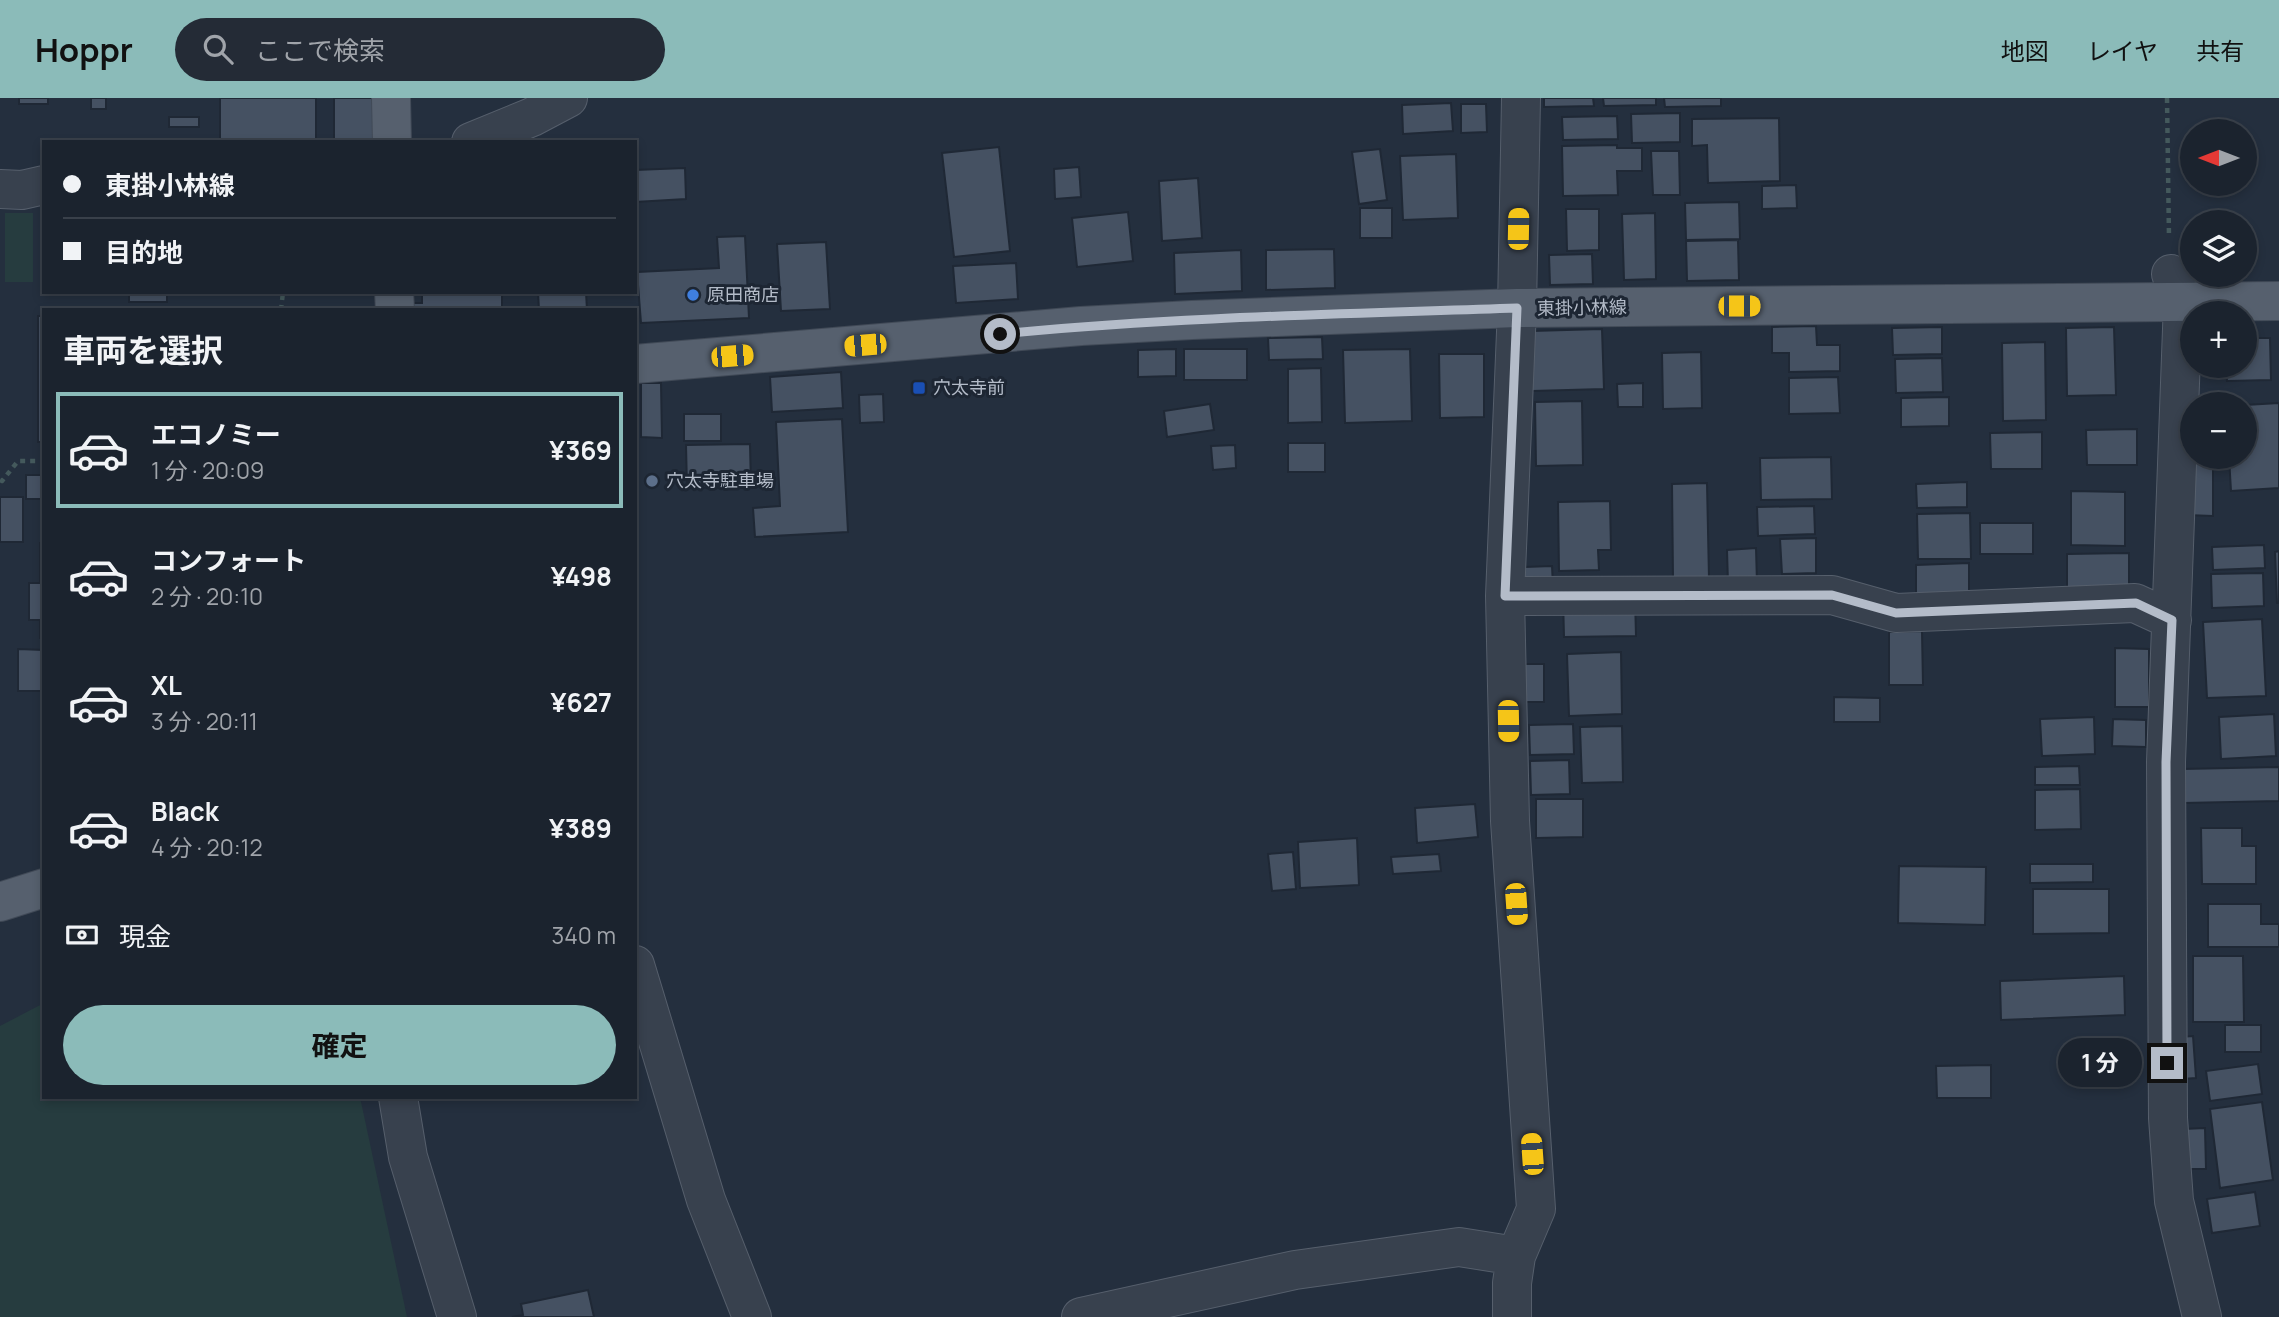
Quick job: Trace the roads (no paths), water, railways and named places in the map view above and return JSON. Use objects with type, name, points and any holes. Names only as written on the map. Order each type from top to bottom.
[{"type":"main road","points":[[391,98],[392,140]]},
{"type":"main road","name":"東掛小林線","points":[[637,364],[1081,326],[1192,320],[2177,288],[2279,301]]},
{"type":"main road","points":[[0,902],[42,889]]},
{"type":"street","points":[[476,140],[532,117],[568,98]]},
{"type":"street","points":[[1512,1317],[1512,1283],[1516,1256],[1536,1209],[1510,821],[1505,596],[1517,308],[1521,98]]},
{"type":"street","points":[[0,189],[22,190],[42,185]]},
{"type":"street","points":[[2177,288],[2172,620],[2166,762],[2168,1118],[2174,1201],[2202,1317]]},
{"type":"street","points":[[1505,596],[1832,595],[1896,613],[2136,603],[2172,620]]},
{"type":"street","points":[[637,972],[706,1200],[752,1317]]},
{"type":"street","points":[[398,1099],[408,1157],[457,1317]]},
{"type":"street","points":[[1081,1317],[1295,1270],[1459,1247],[1516,1256]]},
{"type":"place","name":"原田商店","points":[[693,295]]},
{"type":"place","name":"穴太寺前","points":[[919,388]]},
{"type":"place","name":"穴太寺駐車場","points":[[652,481]]}]
